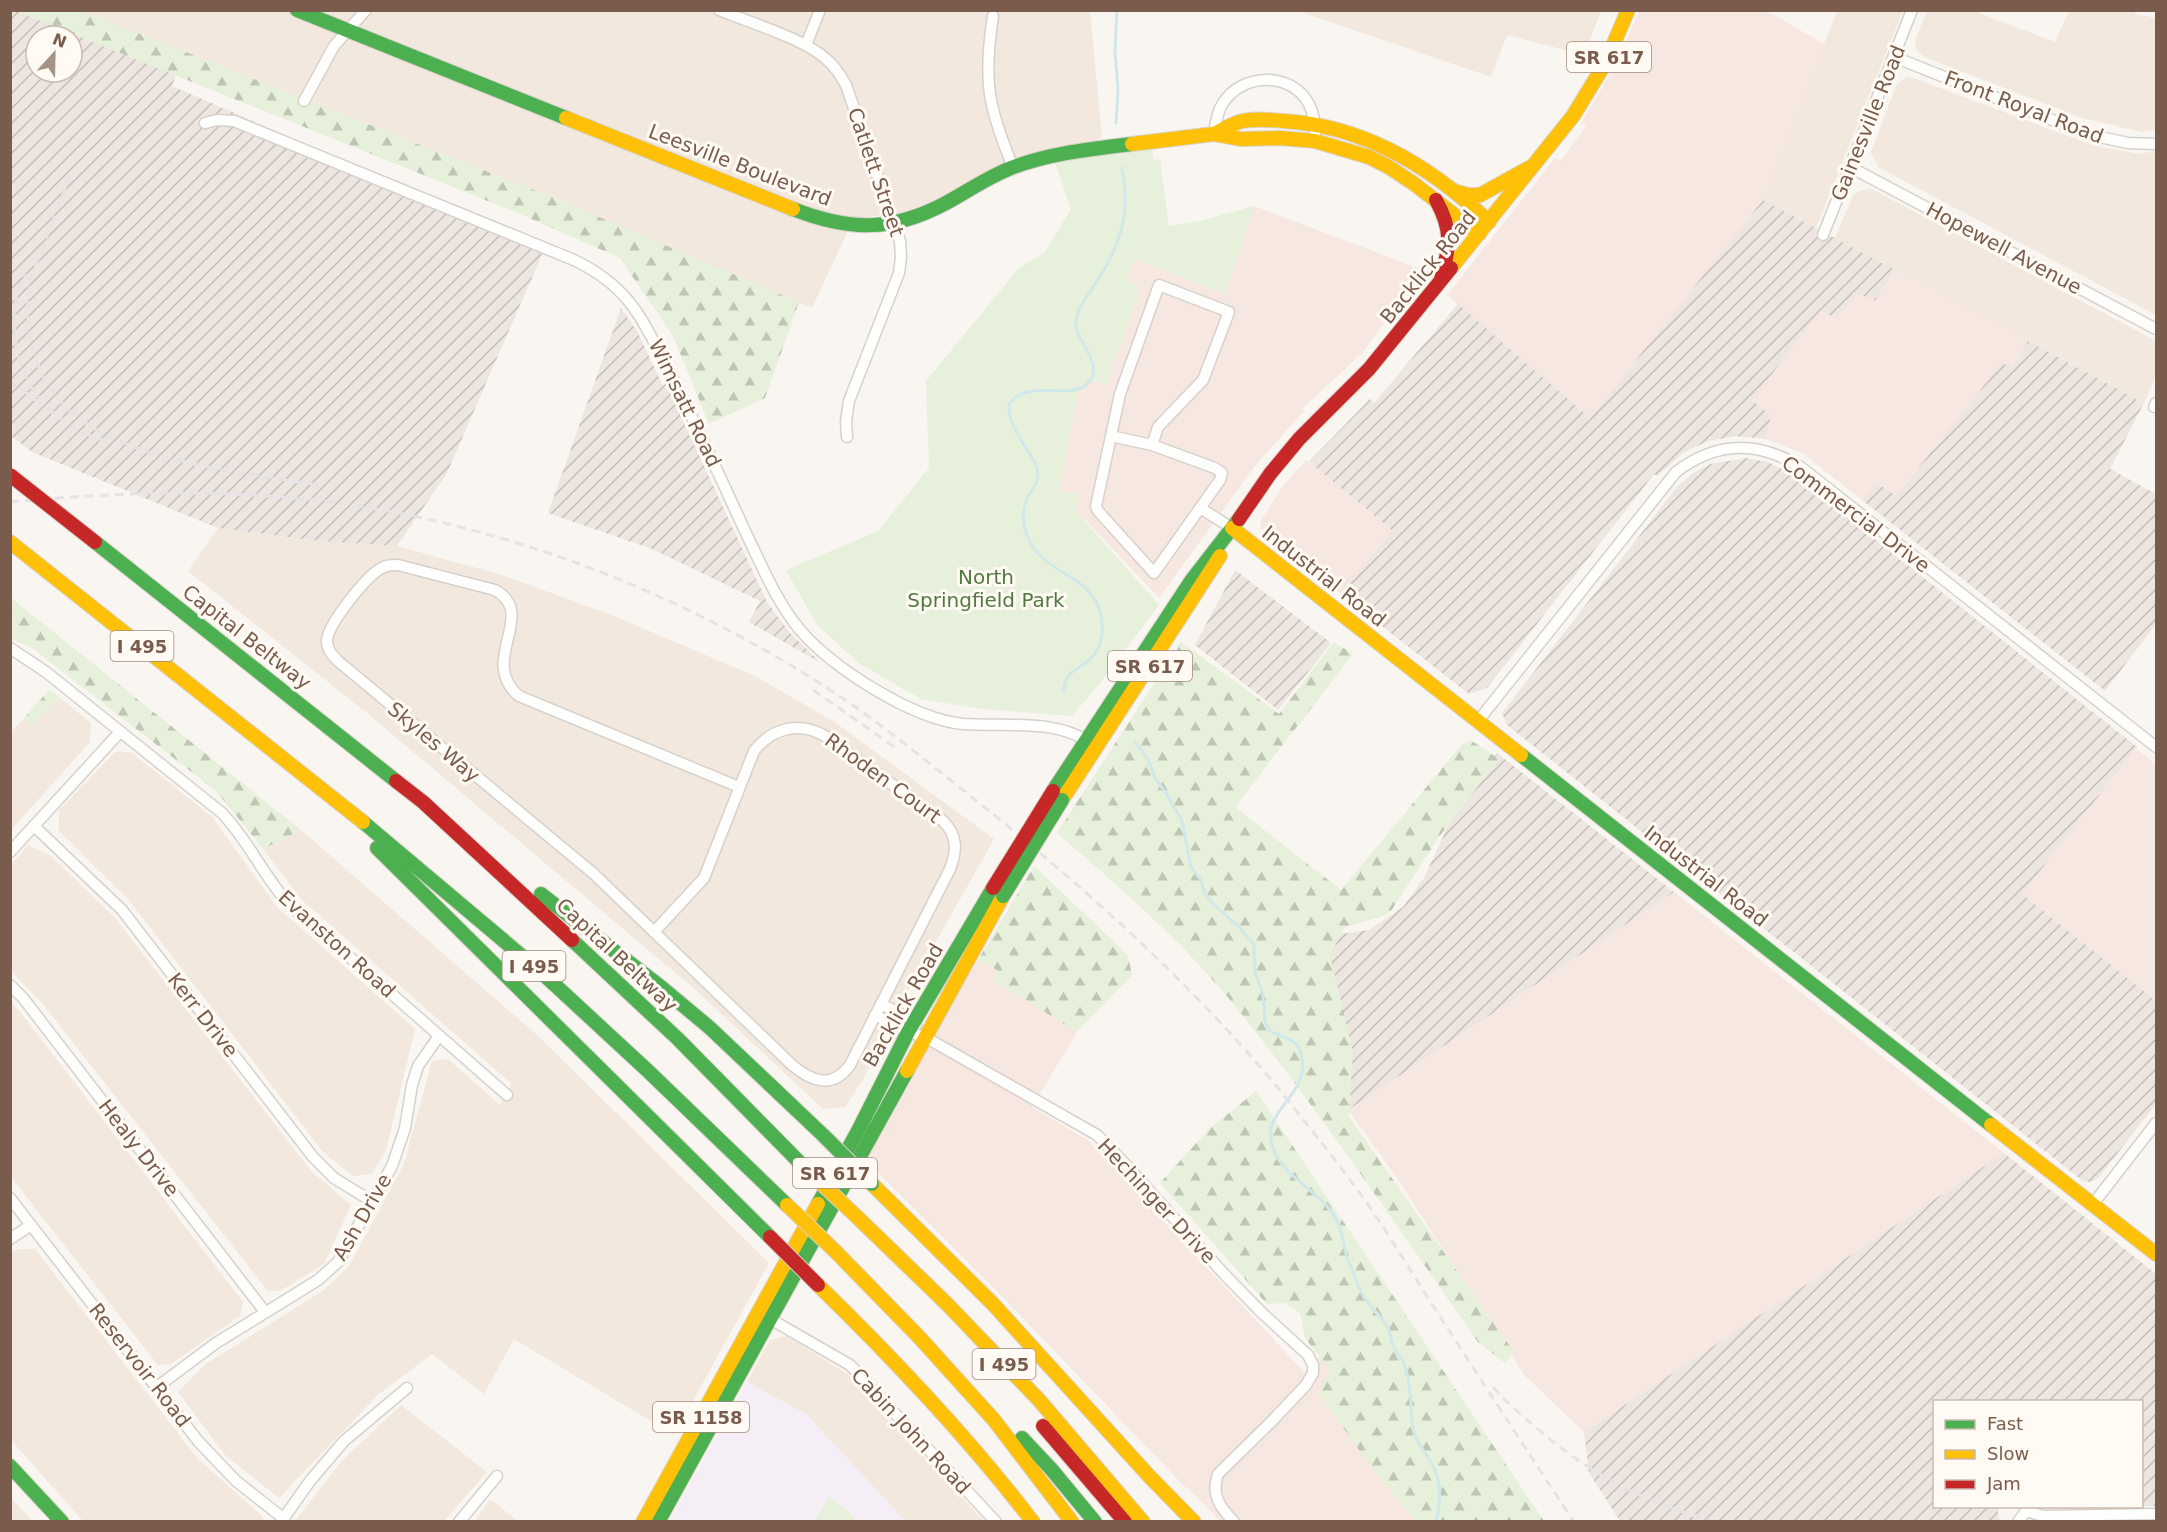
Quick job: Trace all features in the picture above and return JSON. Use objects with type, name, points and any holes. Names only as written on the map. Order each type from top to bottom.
[{"type":"main road","name":"Leesville Boulevard","points":[[297,10],[816,217],[840,223],[867,226],[895,224],[941,205],[1013,167],[1070,152],[1214,134],[1242,121],[1285,120],[1315,123],[1342,130],[1387,147],[1425,169],[1475,208],[1489,222]]},
{"type":"main road","name":"Backlick Road","points":[[658,1521],[911,1027],[1057,795],[1204,583],[1219,558],[1232,528],[1278,464],[1369,369],[1439,286],[1573,116],[1606,62],[1628,10]]},
{"type":"main road","name":"Leesville Boulevard","points":[[1214,134],[1241,140],[1280,138],[1315,141],[1360,154],[1387,166],[1479,234]]},
{"type":"main road","points":[[1454,191],[1468,195],[1480,195],[1535,165]]},
{"type":"main road","points":[[1436,200],[1446,217],[1450,232],[1449,249],[1439,286]]},
{"type":"main road","name":"Capital Beltway","points":[[10,475],[423,802],[678,1039],[946,1304],[1039,1400],[1143,1521]]},
{"type":"main road","name":"Industrial Road","points":[[1232,528],[2157,1254]]},
{"type":"main road","name":"I 495","points":[[14,545],[411,861],[508,943],[591,1018],[836,1252],[919,1337],[994,1420],[1072,1521]]},
{"type":"main road","points":[[265,743],[425,895],[891,1356],[955,1424],[1034,1521]]},
{"type":"main road","points":[[423,802],[661,987],[710,1028],[824,1136],[993,1304],[1149,1476],[1194,1521]]},
{"type":"main road","name":"Backlick Road","points":[[643,1521],[765,1316],[924,1037],[998,892]]},
{"type":"main road","points":[[855,1215],[1009,1385],[1125,1521]]},
{"type":"main road","points":[[919,1337],[1024,1440],[1095,1521]]},
{"type":"main road","points":[[10,1466],[62,1521]]},
{"type":"main road","points":[[1149,1476],[1185,1521]]},
{"type":"street","points":[[304,102],[334,46],[366,10]]},
{"type":"street","name":"Catlett Street","points":[[719,10],[806,45],[827,59],[846,85],[895,224],[900,241],[899,273],[849,401],[846,421],[847,437]]},
{"type":"street","points":[[806,45],[820,10]]},
{"type":"street","name":"Gainesville Road","points":[[1823,235],[1912,10]]},
{"type":"street","points":[[993,16],[989,44],[989,93],[994,118],[1013,167]]},
{"type":"street","name":"Front Royal Road","points":[[1894,57],[2090,135],[2128,143],[2157,144]]},
{"type":"street","points":[[1214,134],[1218,113],[1227,98],[1239,87],[1259,80],[1280,82],[1298,92],[1308,102],[1315,123],[1315,141]]},
{"type":"street","name":"Wimsatt Road","points":[[205,123],[217,120],[234,121],[574,260],[602,275],[627,297],[645,321],[680,389],[770,582],[801,631],[849,672],[895,702],[919,713],[959,723],[1045,727],[1072,733],[1091,743]]},
{"type":"street","name":"Hopewell Avenue","points":[[1850,167],[2157,329]]},
{"type":"street","points":[[1112,436],[1152,445],[1215,468],[1222,473],[1220,480],[1154,573],[1096,506],[1120,394],[1159,285],[1229,312],[1203,380],[1158,427],[1152,445]]},
{"type":"street","name":"Commercial Drive","points":[[1478,721],[1671,477],[1688,463],[1710,453],[1749,448],[1774,453],[1802,468],[2157,747]]},
{"type":"street","points":[[1200,508],[1232,528]]},
{"type":"street","name":"Skyles Way","points":[[739,787],[519,696],[510,689],[503,674],[511,622],[511,606],[502,594],[495,590],[410,568],[388,565],[369,578],[330,627],[327,646],[338,661],[594,874],[792,1065],[815,1079],[830,1081],[844,1073],[875,1015]]},
{"type":"street","name":"Evanston Road","points":[[10,648],[46,672],[222,813],[239,831],[267,877],[288,903],[507,1095]]},
{"type":"street","name":"Rhoden Court","points":[[654,932],[704,878],[754,751],[775,733],[799,727],[809,728],[825,736],[943,821],[952,831],[956,844],[950,869],[875,1015]]},
{"type":"street","points":[[10,852],[120,732]]},
{"type":"street","name":"Kerr Drive","points":[[34,826],[122,910],[319,1164],[343,1184],[372,1202]]},
{"type":"street","name":"Healy Drive","points":[[10,984],[265,1312]]},
{"type":"street","points":[[881,1004],[924,1037]]},
{"type":"street","points":[[875,1015],[911,1027]]},
{"type":"street","name":"Ash Drive","points":[[157,1387],[216,1343],[332,1269],[345,1252],[392,1166],[401,1144],[409,1111],[412,1085],[418,1066],[439,1036]]},
{"type":"street","name":"Hechinger Drive","points":[[924,1037],[1097,1135],[1225,1275],[1308,1355],[1313,1365],[1313,1373],[1306,1385],[1218,1474],[1215,1496],[1221,1508],[1234,1521]]},
{"type":"street","points":[[2093,1204],[2157,1123]]},
{"type":"street","name":"Reservoir Road","points":[[10,1198],[219,1465],[282,1520]]},
{"type":"street","points":[[10,1239],[32,1225]]},
{"type":"street","name":"Cabin John Road","points":[[765,1316],[850,1365],[996,1521]]},
{"type":"street","points":[[282,1520],[310,1481],[344,1441],[407,1388]]},
{"type":"street","points":[[459,1521],[497,1476]]},
{"type":"street","points":[[2018,1521],[2026,1511],[2043,1516],[2157,1514]]},
{"type":"shaded area","points":[[10,11],[16,11],[48,24],[24,24],[24,84],[84,84],[84,38],[176,75],[172,86],[545,248],[447,473],[397,546],[319,541],[218,528],[32,452],[11,436]]},
{"type":"shaded area","points":[[82,11],[1090,11],[1102,138],[905,213],[854,218],[812,308],[552,197]]},
{"type":"shaded area","points":[[1298,11],[1601,11],[1584,55],[1507,35],[1491,77]]},
{"type":"shaded area","points":[[1639,11],[1767,11],[1824,44],[1763,200],[1590,418],[1447,295],[1555,158],[1561,161],[1586,126],[1581,123],[1616,64]]},
{"type":"shaded area","points":[[1837,11],[1903,11],[1816,228],[1763,200]]},
{"type":"shaded area","points":[[1927,11],[1974,11],[2055,42],[2069,11],[2134,11],[2135,14],[2156,18],[2156,130],[2142,132],[2082,118],[1924,57],[1916,49],[1915,40]]},
{"type":"shaded area","points":[[1908,76],[2092,145],[2139,154],[2156,151],[2156,315],[1878,167],[1871,152],[1897,84]]},
{"type":"shaded area","points":[[1870,188],[2156,341],[2156,376],[2144,403],[1835,238],[1854,193]]},
{"type":"shaded area","points":[[1763,200],[1895,270],[1875,301],[1857,293],[1836,319],[1821,310],[1752,400],[1771,416],[1766,439],[1735,436],[1709,441],[1684,452],[1657,476],[1654,474],[1487,688],[1469,694],[1341,594],[1392,530],[1309,462],[1370,399],[1374,403],[1458,304],[1590,418]]},
{"type":"shaded area","points":[[1254,206],[1423,270],[1362,353],[1302,409],[1304,411],[1254,467],[1159,598],[1021,452],[1128,255],[1224,294]]},
{"type":"shaded area","points":[[1895,270],[2028,341],[2012,368],[2002,364],[1895,497],[1877,483],[1862,500],[1802,453],[1766,439],[1771,416],[1752,400],[1821,309],[1857,293],[1875,301]]},
{"type":"shaded area","points":[[621,308],[638,333],[663,386],[665,382],[767,602],[790,633],[821,663],[749,622],[760,601],[652,549],[548,513]]},
{"type":"shaded area","points":[[2028,341],[2144,403],[2110,469],[2156,494],[2156,624],[2105,691],[1862,500],[1877,483],[1896,496],[2002,363],[2012,368]]},
{"type":"shaded area","points":[[1746,458],[1768,462],[1793,474],[2137,747],[2022,894],[2156,1001],[2156,1104],[2099,1177],[2092,1182],[2083,1181],[1507,725],[1502,713],[1677,487],[1694,472],[1710,464]]},
{"type":"shaded area","points":[[1306,460],[1392,530],[1341,594],[1260,528],[1261,520],[1283,486]]},
{"type":"shaded area","points":[[218,528],[319,541],[397,546],[502,575],[614,616],[755,676],[833,721],[994,839],[903,1000],[863,1080],[845,1107],[823,1109],[698,992],[367,713],[188,571]]},
{"type":"shaded area","points":[[1235,570],[1331,643],[1278,710],[1195,645]]},
{"type":"shaded area","points":[[59,697],[91,723],[90,742],[11,830],[11,732],[24,718],[32,726]]},
{"type":"shaded area","points":[[2136,748],[2156,765],[2156,1001],[2022,894]]},
{"type":"shaded area","points":[[115,752],[131,752],[212,817],[277,907],[415,1029],[386,1150],[372,1174],[353,1176],[323,1152],[128,899],[59,831],[59,810]]},
{"type":"shaded area","points":[[1497,753],[1674,892],[1348,1110],[1326,936],[1369,930],[1403,907],[1424,878],[1459,802]]},
{"type":"shaded area","points":[[301,830],[538,1036],[769,1263],[674,1435],[514,1339],[484,1394],[432,1354],[379,1394],[279,1498],[226,1456],[178,1392],[206,1364],[324,1290],[349,1266],[404,1164],[432,1061],[448,1059],[500,1105],[512,1084],[302,900],[263,849]]},
{"type":"shaded area","points":[[28,845],[51,856],[115,918],[311,1171],[351,1205],[324,1264],[280,1291],[268,1291],[42,1003],[11,971],[11,865]]},
{"type":"shaded area","points":[[1674,892],[2004,1153],[1584,1432],[1525,1376],[1397,1178],[1348,1110]]},
{"type":"shaded area","points":[[978,960],[997,970],[993,980],[1077,1032],[1032,1107],[1089,1141],[1304,1372],[1388,1294],[1531,1521],[1220,1521],[1186,1488],[992,1286],[872,1167],[876,1162],[862,1149]]},
{"type":"shaded area","points":[[11,1002],[243,1302],[240,1316],[171,1364],[158,1365],[11,1177]]},
{"type":"shaded area","points":[[2004,1153],[2156,1274],[2156,1506],[2143,1506],[2143,1400],[1933,1400],[1933,1508],[1999,1508],[2000,1521],[1620,1521],[1589,1473],[1584,1432]]},
{"type":"shaded area","points":[[18,1249],[35,1249],[198,1459],[263,1517],[263,1521],[83,1521],[11,1440],[10,1253]]},
{"type":"shaded area","points":[[787,1336],[849,1375],[984,1521],[905,1521],[806,1414],[747,1382],[770,1340]]},
{"type":"shaded area","points":[[747,1382],[806,1414],[905,1521],[669,1522]]},
{"type":"shaded area","points":[[401,1405],[487,1472],[444,1521],[295,1521],[341,1462]]},
{"type":"shaded area","points":[[11,1498],[33,1521],[11,1521]]},
{"type":"shaded area","points":[[490,1499],[518,1521],[475,1521]]},
{"type":"green space","points":[[16,11],[82,11],[552,197],[799,302],[765,398],[709,424],[673,336],[620,258],[520,214],[84,38],[84,24],[48,24]]},
{"type":"green space","name":"North Springfield Park","points":[[1150,142],[1154,160],[1160,159],[1169,226],[1200,221],[1254,206],[1225,294],[1135,259],[1126,279],[1137,285],[1138,295],[1106,384],[1084,380],[1078,394],[1059,491],[1079,495],[1076,511],[1159,605],[1072,716],[982,709],[921,699],[860,664],[817,625],[786,570],[878,531],[929,468],[926,381],[1018,269],[1045,252],[1071,209],[1053,156]]},
{"type":"green space","points":[[10,598],[301,830],[263,849],[216,791],[31,647],[11,639]]},
{"type":"green space","points":[[1181,642],[1279,714],[1334,642],[1353,654],[1235,807],[1341,890],[1463,743],[1472,741],[1499,759],[1439,837],[1389,914],[1345,927],[1330,955],[1353,1052],[1349,1117],[1514,1352],[1505,1363],[1478,1342],[1326,1126],[1230,1000],[1169,934],[1057,833]]},
{"type":"green space","points":[[49,690],[59,697],[32,726],[24,718]]},
{"type":"green space","points":[[1034,866],[1128,955],[1132,975],[1077,1032],[993,980],[997,970],[978,960]]},
{"type":"green space","points":[[1256,1091],[1544,1521],[1415,1521],[1371,1467],[1318,1392],[1330,1370],[1305,1338],[1300,1313],[1285,1303],[1267,1304],[1160,1183],[1208,1130]]},
{"type":"green space","points":[[829,1496],[848,1511],[856,1521],[814,1521]]},
{"type":"waterway","points":[[1116,123],[1117,10]]},
{"type":"waterway","points":[[1064,692],[1064,685],[1069,675],[1089,660],[1099,646],[1102,635],[1101,617],[1096,601],[1089,591],[1041,556],[1027,535],[1023,521],[1024,508],[1038,475],[1033,459],[1013,425],[1009,404],[1017,396],[1027,392],[1078,389],[1092,378],[1093,363],[1078,333],[1076,320],[1080,308],[1118,241],[1125,199],[1122,168]]},
{"type":"waterway","points":[[1134,741],[1148,759],[1155,778],[1182,821],[1191,867],[1200,879],[1205,893],[1254,945],[1255,972],[1263,995],[1265,1022],[1270,1031],[1298,1046],[1302,1059],[1302,1072],[1299,1083],[1273,1122],[1270,1133],[1272,1145],[1284,1167],[1321,1200],[1336,1219],[1346,1254],[1361,1292],[1385,1323],[1394,1348],[1403,1361],[1411,1397],[1414,1433],[1438,1478],[1440,1500],[1436,1522]]},
{"type":"railway","points":[[71,174],[30,280],[28,321],[36,359],[54,394],[68,409],[100,432],[154,455]]},
{"type":"railway","points":[[26,268],[15,308],[15,336],[26,376],[40,399]]},
{"type":"railway","points":[[10,381],[76,430],[107,442]]},
{"type":"railway","points":[[147,453],[216,469],[318,485]]},
{"type":"railway","points":[[10,502],[140,494],[237,494],[346,504],[423,518],[500,538],[575,562],[649,592],[720,626],[789,664],[854,706],[905,744],[1066,875],[1179,980],[1249,1054],[1317,1137],[1373,1212],[1574,1522]]},
{"type":"railway","points":[[813,690],[899,750]]},
{"type":"railway","points":[[1493,1387],[1554,1442],[1597,1473],[1668,1507],[1720,1522]]},
{"type":"traffic: fast","points":[[297,10],[566,118]]},
{"type":"traffic: fast","points":[[793,209],[813,216],[852,224],[889,223],[926,212],[994,176],[1026,163],[1071,152],[1132,144]]},
{"type":"traffic: fast","points":[[1053,791],[1191,581],[1239,519]]},
{"type":"traffic: fast","points":[[95,542],[396,781]]},
{"type":"traffic: fast","points":[[1521,755],[1991,1125]]},
{"type":"traffic: fast","points":[[1003,896],[1062,800]]},
{"type":"traffic: fast","points":[[363,822],[542,973],[787,1205]]},
{"type":"traffic: fast","points":[[377,848],[770,1237]]},
{"type":"traffic: fast","points":[[818,1204],[908,1032],[993,888]]},
{"type":"traffic: fast","points":[[541,894],[710,1028],[824,1136]]},
{"type":"traffic: fast","points":[[572,940],[678,1039],[806,1169]]},
{"type":"traffic: fast","points":[[658,1522],[907,1071]]},
{"type":"traffic: fast","points":[[824,1136],[872,1184]]},
{"type":"traffic: fast","points":[[1022,1438],[1095,1522]]},
{"type":"traffic: fast","points":[[10,1466],[62,1522]]},
{"type":"traffic: slow","points":[[1451,268],[1573,116],[1606,62],[1628,10]]},
{"type":"traffic: slow","points":[[566,118],[793,209]]},
{"type":"traffic: slow","points":[[1214,134],[1239,122],[1256,120],[1284,121],[1342,131],[1396,153],[1420,167],[1467,202],[1489,222]]},
{"type":"traffic: slow","points":[[1132,144],[1214,134],[1241,139],[1280,138],[1315,141],[1369,157],[1387,166],[1479,234]]},
{"type":"traffic: slow","points":[[1454,191],[1468,195],[1480,195],[1529,168]]},
{"type":"traffic: slow","points":[[1232,528],[1521,755]]},
{"type":"traffic: slow","points":[[10,542],[363,822]]},
{"type":"traffic: slow","points":[[1062,800],[1220,556]]},
{"type":"traffic: slow","points":[[907,1071],[1003,896]]},
{"type":"traffic: slow","points":[[1991,1125],[2156,1254]]},
{"type":"traffic: slow","points":[[806,1169],[855,1215]]},
{"type":"traffic: slow","points":[[872,1184],[993,1304],[1149,1476],[1194,1522]]},
{"type":"traffic: slow","points":[[643,1522],[818,1204]]},
{"type":"traffic: slow","points":[[787,1205],[836,1252]]},
{"type":"traffic: slow","points":[[855,1215],[947,1304],[1039,1400],[1143,1522]]},
{"type":"traffic: slow","points":[[836,1252],[919,1337],[994,1420],[1072,1522]]},
{"type":"traffic: slow","points":[[818,1285],[930,1400],[1033,1522]]},
{"type":"traffic: jam","points":[[1436,200],[1445,221],[1448,239],[1441,279]]},
{"type":"traffic: jam","points":[[1239,519],[1270,474],[1299,439],[1369,369],[1451,268]]},
{"type":"traffic: jam","points":[[10,475],[95,542]]},
{"type":"traffic: jam","points":[[396,781],[423,802],[572,940]]},
{"type":"traffic: jam","points":[[993,888],[1053,791]]},
{"type":"traffic: jam","points":[[770,1237],[818,1285]]},
{"type":"traffic: jam","points":[[1043,1426],[1125,1522]]}]
